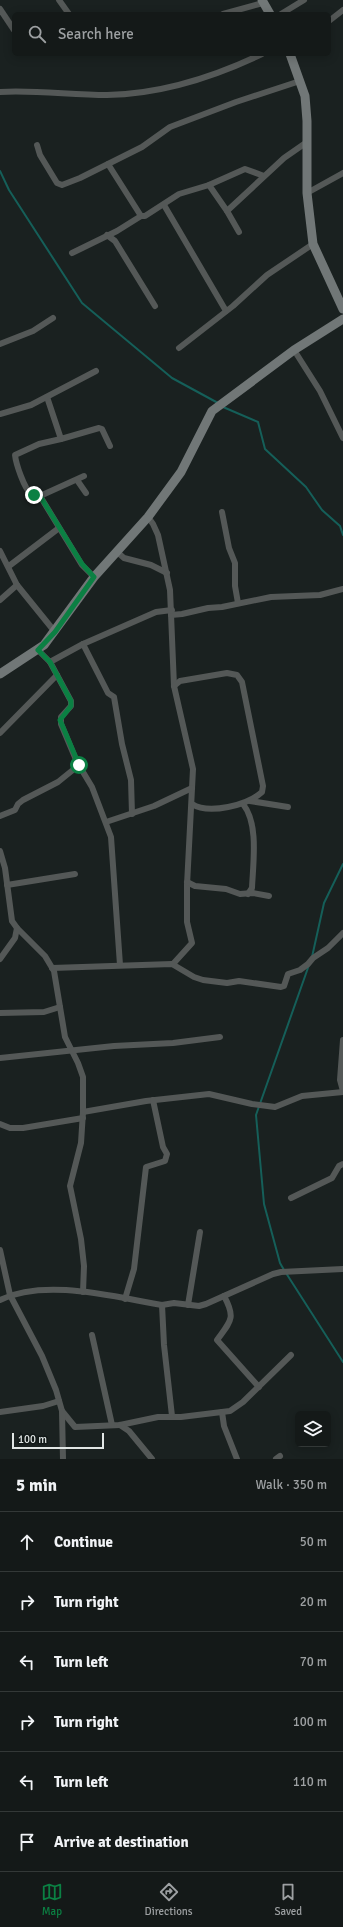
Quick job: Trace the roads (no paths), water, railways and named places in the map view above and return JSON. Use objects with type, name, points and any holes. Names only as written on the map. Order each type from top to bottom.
[{"type":"street","points":[[59,0],[68,12]]},
{"type":"street","points":[[284,12],[304,0]]},
{"type":"street","points":[[230,12],[262,2],[269,12]]},
{"type":"street","points":[[0,9],[12,27]]},
{"type":"street","points":[[331,19],[343,10]]},
{"type":"street","points":[[0,92],[28,91],[78,95],[127,94],[178,85],[235,66],[258,56]]},
{"type":"street","points":[[291,56],[300,81],[305,102],[307,193],[314,244],[343,309]]},
{"type":"street","points":[[37,145],[40,155],[57,183],[62,185],[76,180],[152,142],[170,127],[236,102],[300,81]]},
{"type":"street","points":[[228,210],[284,158],[307,142]]},
{"type":"street","points":[[108,164],[141,216]]},
{"type":"street","points":[[72,253],[117,231],[141,216],[145,216],[186,191],[209,185],[245,169],[264,176]]},
{"type":"street","points":[[307,193],[343,172]]},
{"type":"street","points":[[209,185],[228,210],[239,232]]},
{"type":"street","points":[[164,205],[226,311]]},
{"type":"street","points":[[107,235],[115,240],[155,306]]},
{"type":"street","points":[[179,348],[226,311],[267,275],[314,244]]},
{"type":"street","points":[[0,344],[33,330],[53,318]]},
{"type":"street","points":[[0,674],[38,650],[55,632],[94,577],[148,517],[181,472],[212,411],[294,350],[343,319]]},
{"type":"street","points":[[294,350],[320,391],[343,438]]},
{"type":"street","points":[[0,414],[31,405],[96,371]]},
{"type":"street","points":[[46,398],[61,439]]},
{"type":"street","points":[[84,476],[40,496],[34,495],[29,491],[18,468],[15,455],[39,444],[99,428],[102,429],[110,446]]},
{"type":"street","points":[[77,480],[86,493]]},
{"type":"street","points":[[40,496],[73,546],[82,564],[94,577]]},
{"type":"street","points":[[222,512],[229,548],[235,563],[235,586],[238,603]]},
{"type":"street","points":[[148,517],[158,535],[167,573],[172,613],[174,686],[192,761],[190,791],[192,804],[187,882],[187,922],[192,943],[173,964]]},
{"type":"street","points":[[9,566],[60,528]]},
{"type":"street","points":[[0,551],[9,566],[17,585],[55,632]]},
{"type":"street","points":[[116,551],[124,558],[151,564],[167,573]]},
{"type":"street","points":[[0,600],[17,585]]},
{"type":"street","points":[[50,662],[83,644],[156,612],[182,614],[271,597],[320,595],[343,589]]},
{"type":"street","points":[[83,644],[108,693],[114,697],[122,744],[131,780],[132,814]]},
{"type":"street","points":[[38,650],[50,662],[71,703],[60,720],[79,765],[92,787],[111,837],[120,965]]},
{"type":"street","points":[[174,686],[180,681],[227,673],[238,675],[242,682],[263,786],[262,792],[250,801],[243,804],[204,809],[192,804]]},
{"type":"street","points":[[0,733],[57,675]]},
{"type":"street","points":[[173,677],[180,681]]},
{"type":"street","points":[[0,816],[15,810],[18,804],[23,800],[58,782],[79,765]]},
{"type":"street","points":[[106,822],[132,814],[190,791]]},
{"type":"street","points":[[250,801],[288,807]]},
{"type":"street","points":[[243,804],[250,814],[253,825],[252,888],[248,894]]},
{"type":"street","points":[[0,851],[12,921],[45,956],[52,968],[65,1037],[82,1077],[83,1115],[79,1152],[70,1186],[81,1239],[84,1266],[83,1292]]},
{"type":"street","points":[[7,885],[75,874]]},
{"type":"street","points":[[187,882],[195,886],[226,889],[240,894],[269,896]]},
{"type":"street","points":[[0,959],[15,938],[17,928]]},
{"type":"street","points":[[52,968],[173,964],[194,977],[203,980],[227,983],[239,981],[281,987],[284,986],[288,974],[300,970],[313,958],[328,948],[343,933]]},
{"type":"street","points":[[0,1013],[44,1012],[60,1008]]},
{"type":"street","points":[[0,1058],[72,1052],[114,1046],[173,1043],[220,1037]]},
{"type":"street","points":[[0,1124],[10,1128],[23,1128],[153,1100],[209,1094],[252,1104],[275,1107],[302,1096],[343,1092],[340,1085],[343,1040]]},
{"type":"street","points":[[125,1299],[134,1269],[146,1167],[165,1160],[167,1154],[163,1147],[153,1100]]},
{"type":"street","points":[[291,1198],[332,1178],[339,1166],[343,1164]]},
{"type":"street","points":[[188,1305],[200,1232]]},
{"type":"street","points":[[0,1250],[10,1295],[42,1356],[56,1390],[62,1411],[63,1459]]},
{"type":"street","points":[[0,1300],[10,1295],[40,1291],[83,1292],[162,1305],[174,1303],[199,1306],[273,1274],[290,1270],[343,1268]]},
{"type":"street","points":[[224,1296],[231,1309],[231,1321],[217,1340],[259,1387]]},
{"type":"street","points":[[162,1305],[164,1345],[172,1416]]},
{"type":"street","points":[[92,1336],[112,1425]]},
{"type":"street","points":[[62,1411],[75,1427],[80,1428],[120,1425],[130,1422],[172,1416],[181,1417],[230,1411],[259,1387],[291,1355]]},
{"type":"street","points":[[0,1412],[43,1406],[59,1402]]},
{"type":"street","points":[[222,1412],[224,1426],[236,1459]]},
{"type":"street","points":[[129,1431],[130,1422]]},
{"type":"street","points":[[120,1425],[129,1431],[152,1459]]},
{"type":"waterway","points":[[0,171],[9,190],[82,303],[172,378],[218,403]]},
{"type":"waterway","points":[[223,407],[258,422],[265,449],[306,487],[322,510],[340,526],[343,535]]},
{"type":"waterway","points":[[312,957],[324,903],[343,864]]},
{"type":"waterway","points":[[284,1270],[280,1263],[264,1204],[256,1115],[309,965]]},
{"type":"waterway","points":[[286,1273],[343,1362]]}]
